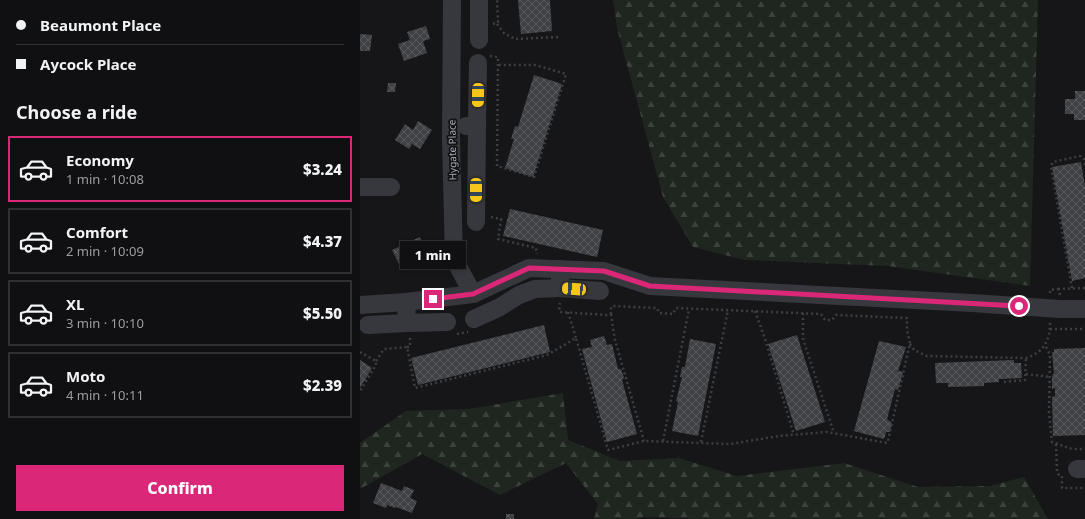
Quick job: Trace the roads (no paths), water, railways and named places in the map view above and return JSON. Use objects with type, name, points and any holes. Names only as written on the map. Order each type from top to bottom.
[{"type":"street","name":"Hygate Place","points":[[452,0],[451,126],[454,259],[473,294]]},
{"type":"street","points":[[479,0],[479,40]]},
{"type":"street","points":[[478,64],[477,126],[480,218]]},
{"type":"street","points":[[451,126],[477,126]]},
{"type":"street","points":[[360,187],[391,186]]},
{"type":"street","points":[[360,305],[406,302],[473,294],[529,268],[604,271],[650,286],[1055,309],[1085,309]]},
{"type":"street","points":[[559,294],[560,269]]},
{"type":"street","points":[[473,325],[519,295],[535,289],[559,294],[600,291]]},
{"type":"street","points":[[406,302],[409,330]]},
{"type":"street","points":[[368,325],[409,330],[451,328]]}]
